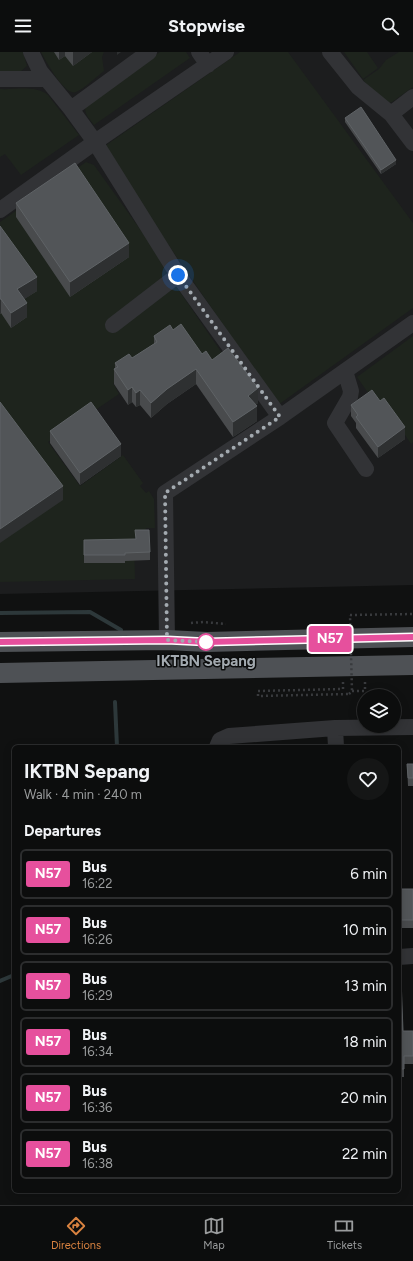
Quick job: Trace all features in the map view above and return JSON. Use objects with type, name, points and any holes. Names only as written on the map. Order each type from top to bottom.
[{"type":"main road","points":[[0,642],[167,640],[207,642],[413,637]]},
{"type":"main road","points":[[0,673],[413,665]]},
{"type":"street","points":[[31,52],[40,71],[71,108],[95,142],[178,275],[280,417]]},
{"type":"street","points":[[71,108],[150,52]]},
{"type":"street","points":[[0,210],[95,142],[203,58],[226,52]]},
{"type":"street","points":[[330,52],[358,87],[391,114],[413,143]]},
{"type":"street","points":[[0,79],[46,79]]},
{"type":"street","points":[[391,114],[413,97]]},
{"type":"street","points":[[113,325],[178,275]]},
{"type":"street","points":[[167,640],[165,493],[280,417],[413,323]]},
{"type":"street","points":[[345,371],[351,391],[350,397],[335,423],[366,469]]},
{"type":"street","points":[[218,745],[220,740],[229,736],[335,728],[413,727]]},
{"type":"street","points":[[335,728],[336,745]]},
{"type":"street","points":[[401,957],[413,956]]},
{"type":"path","points":[[352,692],[350,614],[413,614]]},
{"type":"path","points":[[343,682],[365,682],[365,691],[352,692],[349,694],[258,696],[258,691],[343,689],[343,682]]},
{"type":"shaded area","points":[[0,52],[413,52],[413,585],[0,594]]},
{"type":"shaded area","points":[[0,52],[23,52],[27,66],[21,71],[0,71]]},
{"type":"shaded area","points":[[41,52],[104,52],[102,57],[104,71],[83,88],[76,92],[72,92],[61,84]]},
{"type":"shaded area","points":[[160,52],[186,52],[190,58],[94,125],[86,113],[86,104]]},
{"type":"shaded area","points":[[240,52],[288,52],[413,223],[413,308],[278,405],[102,148]]},
{"type":"shaded area","points":[[344,52],[367,52],[378,68],[363,79]]},
{"type":"shaded area","points":[[399,52],[413,52],[413,87],[392,102],[383,101],[363,80],[379,69],[386,60]]},
{"type":"shaded area","points":[[0,89],[31,89],[43,92],[48,95],[79,135],[21,175],[5,154],[0,157]]},
{"type":"shaded area","points":[[86,162],[94,165],[165,264],[167,273],[228,362],[117,381],[113,383],[119,394],[48,442],[80,486],[123,455],[143,483],[140,486],[146,493],[149,491],[154,499],[155,528],[146,528],[145,537],[134,538],[135,579],[0,582],[0,222]]},
{"type":"shaded area","points":[[413,336],[413,442],[411,444],[386,406],[380,410],[357,377]]},
{"type":"building","points":[[361,107],[396,160],[381,170],[345,118]]},
{"type":"building","points":[[75,163],[129,243],[70,282],[16,203]]},
{"type":"building","points":[[0,226],[37,277],[17,289],[27,303],[11,313],[0,299]]},
{"type":"building","points":[[181,324],[202,354],[206,351],[212,360],[228,348],[258,388],[248,396],[257,406],[233,422],[196,369],[167,389],[151,403],[140,390],[136,393],[132,387],[128,390],[114,369],[118,367],[115,363],[129,354],[132,358],[157,342],[154,336],[170,325],[173,330]]},
{"type":"building","points":[[372,390],[380,401],[384,398],[405,427],[378,447],[356,417],[358,415],[351,405]]},
{"type":"building","points":[[0,402],[63,486],[0,529]]},
{"type":"building","points":[[91,402],[121,444],[80,473],[50,431]]},
{"type":"building","points":[[135,530],[149,530],[150,552],[125,553],[125,555],[84,555],[84,540],[136,539]]},
{"type":"building","points":[[407,764],[413,764],[413,778],[408,778]]},
{"type":"building","points":[[401,889],[413,889],[413,920],[401,920]]},
{"type":"building","points":[[401,978],[403,1031],[413,1031],[413,1056],[404,1056],[404,1069],[401,1069]]},
{"type":"waterway","points":[[0,613],[90,612],[121,630]]},
{"type":"waterway","points":[[115,702],[117,745]]},
{"type":"waterway","points":[[0,981],[12,976]]},
{"type":"bus line","name":"N57","points":[[0,642],[167,640],[207,642],[413,637]]},
{"type":"place","name":"IKTBN Sepang","points":[[206,642]]},
{"type":"route","points":[[178,275],[280,417],[165,493],[167,640],[206,642]]}]
